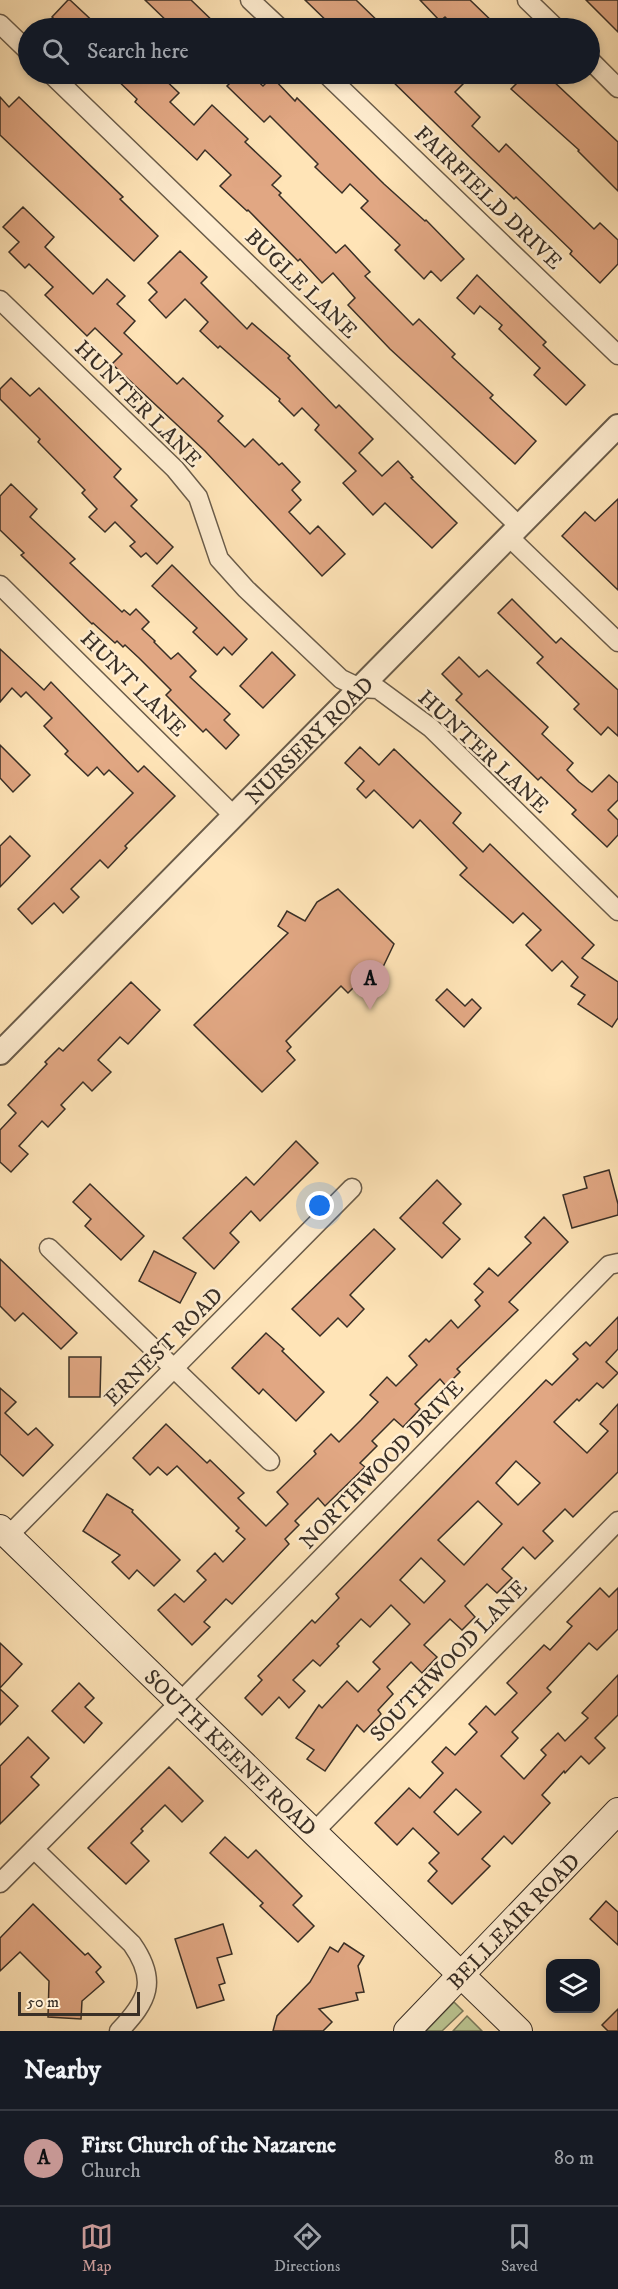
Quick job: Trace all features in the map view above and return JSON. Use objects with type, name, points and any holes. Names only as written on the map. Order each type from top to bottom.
[{"type":"main road","name":"SOUTH KEENE ROAD","points":[[4,1532],[519,2031]]},
{"type":"main road","name":"BELLEAIR ROAD","points":[[407,2031],[616,1817]]},
{"type":"street","points":[[250,0],[269,18]]},
{"type":"street","points":[[527,0],[546,18]]},
{"type":"street","points":[[0,24],[18,41]]},
{"type":"street","points":[[600,70],[618,88]]},
{"type":"street","name":"BUGLE LANE","points":[[61,84],[514,532],[618,642]]},
{"type":"street","name":"FAIRFIELD DRIVE","points":[[336,84],[618,355]]},
{"type":"street","name":"HUNTER LANE","points":[[0,300],[175,469],[198,497],[219,559],[246,589],[341,679],[360,688],[378,690],[431,728],[618,910]]},
{"type":"street","name":"NURSERY ROAD","points":[[0,1053],[618,426]]},
{"type":"street","name":"HUNT LANE","points":[[0,585],[234,816]]},
{"type":"street","name":"ERNEST ROAD","points":[[4,1532],[175,1368],[351,1188]]},
{"type":"street","points":[[49,1248],[270,1461]]},
{"type":"street","name":"NORTHWOOD DRIVE","points":[[0,1883],[609,1265],[618,1263]]},
{"type":"street","name":"SOUTHWOOD LANE","points":[[313,1833],[618,1521]]},
{"type":"street","points":[[34,1849],[132,1944],[142,1959],[148,1976],[146,1998],[136,2014],[119,2031]]},
{"type":"green space","points":[[454,2002],[463,2011],[442,2031],[426,2031]]},
{"type":"green space","points":[[467,2016],[482,2031],[453,2031]]},
{"type":"building","points":[[70,0],[89,18],[53,18]]},
{"type":"building","points":[[145,0],[191,0],[210,18],[164,18]]},
{"type":"building","points":[[305,0],[356,0],[375,18],[324,18]]},
{"type":"building","points":[[420,0],[470,0],[489,18],[445,17],[437,18]]},
{"type":"building","points":[[586,0],[618,0],[618,32]]},
{"type":"building","points":[[121,84],[170,84],[179,93],[170,102],[194,125],[212,105],[248,139],[245,142],[281,176],[272,185],[281,193],[279,195],[336,253],[345,245],[370,272],[365,276],[413,325],[419,319],[455,354],[452,357],[493,395],[490,398],[536,441],[515,464],[390,349],[348,305],[355,298],[333,273],[322,283],[300,259],[298,261],[248,210],[220,186],[231,175],[205,150],[197,160],[135,102],[137,99]]},
{"type":"building","points":[[229,84],[261,84],[263,86],[279,84],[295,101],[297,98],[464,259],[441,281],[431,271],[424,279],[395,250],[400,245],[361,208],[368,201],[350,184],[342,193],[315,167],[318,164],[270,116],[264,122],[227,86]]},
{"type":"building","points":[[395,84],[463,84],[455,92],[480,117],[472,126],[499,152],[506,144],[594,229],[600,223],[618,240],[618,264],[600,283],[570,254],[572,251],[516,197],[514,199]]},
{"type":"building","points":[[516,84],[556,84],[618,142],[618,191],[579,150],[511,89]]},
{"type":"building","points":[[0,97],[9,107],[19,97],[123,197],[120,199],[158,236],[134,261],[0,135]]},
{"type":"building","points":[[23,207],[54,237],[45,247],[93,294],[107,279],[125,296],[117,304],[135,321],[124,333],[177,384],[183,378],[223,416],[218,421],[245,447],[253,439],[279,465],[282,463],[300,482],[292,490],[301,500],[289,512],[310,534],[318,526],[345,554],[322,576],[205,451],[112,364],[122,354],[95,328],[87,336],[45,295],[53,287],[29,264],[25,268],[9,252],[19,242],[3,227]]},
{"type":"building","points":[[180,251],[207,277],[201,283],[247,329],[252,323],[290,356],[288,358],[336,408],[339,405],[373,439],[359,453],[382,476],[398,461],[413,477],[411,478],[457,523],[432,548],[385,503],[373,515],[343,483],[356,471],[315,430],[319,425],[302,408],[294,416],[279,401],[280,399],[220,346],[218,348],[200,331],[208,322],[185,299],[166,318],[149,300],[157,292],[148,283]]},
{"type":"building","points":[[477,275],[546,342],[543,345],[585,385],[566,405],[534,375],[540,368],[499,329],[502,325],[480,306],[474,314],[457,298]]},
{"type":"building","points":[[11,378],[30,396],[39,388],[121,469],[114,477],[137,500],[131,506],[173,547],[157,564],[146,553],[141,557],[130,546],[135,542],[115,522],[105,532],[89,517],[97,509],[82,493],[85,490],[38,442],[40,439],[0,399],[0,389]]},
{"type":"building","points":[[11,484],[37,509],[30,517],[75,559],[70,563],[122,612],[124,610],[130,615],[136,609],[149,622],[142,629],[154,642],[171,659],[178,653],[196,671],[190,677],[230,714],[224,720],[239,735],[226,749],[206,729],[203,732],[166,695],[171,690],[139,658],[125,645],[123,647],[117,641],[115,643],[92,624],[21,555],[24,553],[0,530],[0,496]]},
{"type":"building","points":[[618,499],[618,590],[562,536],[585,512],[595,521]]},
{"type":"building","points":[[172,565],[247,639],[232,655],[224,647],[217,655],[193,632],[197,628],[152,586]]},
{"type":"building","points":[[512,599],[556,643],[561,638],[618,690],[618,736],[608,727],[601,735],[574,709],[579,704],[537,663],[543,657],[498,613]]},
{"type":"building","points":[[0,649],[44,690],[51,682],[138,772],[144,766],[175,796],[125,846],[127,848],[108,868],[100,860],[71,889],[79,897],[63,913],[54,903],[32,924],[18,909],[133,793],[109,770],[104,775],[97,767],[88,776],[65,754],[68,751],[44,726],[52,718],[26,692],[21,697],[12,688],[0,702]]},
{"type":"building","points":[[272,652],[295,675],[263,708],[240,686]]},
{"type":"building","points":[[459,657],[479,677],[487,670],[548,727],[542,734],[573,763],[567,770],[579,782],[592,792],[609,775],[618,783],[618,800],[608,810],[618,820],[618,835],[607,847],[572,814],[576,810],[541,777],[538,780],[456,700],[462,694],[442,674]]},
{"type":"building","points":[[0,745],[30,775],[13,792],[0,778]]},
{"type":"building","points":[[360,747],[379,765],[394,749],[461,813],[453,823],[483,852],[490,844],[594,945],[582,958],[618,982],[618,1018],[612,1027],[578,1004],[585,995],[571,986],[578,977],[562,961],[552,971],[526,945],[541,930],[523,913],[513,923],[460,875],[467,868],[420,820],[413,828],[374,790],[366,798],[357,789],[364,781],[345,763]]},
{"type":"building","points":[[10,836],[30,856],[0,887],[0,846]]},
{"type":"building","points":[[338,889],[394,944],[383,967],[362,979],[348,993],[341,986],[286,1041],[291,1047],[287,1051],[295,1060],[262,1092],[194,1025],[288,933],[278,926],[287,911],[305,921],[317,902]]},
{"type":"building","points":[[131,982],[160,1010],[128,1044],[120,1037],[98,1060],[111,1072],[92,1091],[83,1082],[61,1105],[65,1109],[48,1127],[42,1121],[19,1146],[28,1154],[11,1172],[0,1162],[0,1130],[16,1113],[8,1105],[59,1048],[63,1051]]},
{"type":"building","points":[[447,989],[465,1006],[472,999],[481,1008],[464,1027],[436,1000]]},
{"type":"building","points":[[296,1141],[318,1163],[260,1221],[251,1211],[230,1233],[239,1242],[214,1269],[183,1238],[246,1177],[254,1185]]},
{"type":"building","points":[[609,1170],[618,1204],[618,1215],[572,1228],[563,1195],[587,1188],[584,1177]]},
{"type":"building","points":[[437,1180],[461,1204],[443,1223],[460,1239],[442,1258],[400,1218]]},
{"type":"building","points":[[90,1184],[144,1236],[121,1260],[85,1226],[91,1219],[73,1202]]},
{"type":"building","points":[[544,1217],[568,1242],[509,1302],[518,1310],[457,1369],[460,1372],[446,1386],[440,1379],[415,1404],[420,1409],[403,1427],[394,1419],[372,1441],[377,1446],[360,1463],[365,1467],[325,1506],[318,1498],[295,1521],[299,1525],[285,1539],[289,1544],[232,1604],[226,1599],[204,1622],[210,1627],[192,1645],[158,1610],[175,1594],[184,1602],[206,1580],[197,1571],[215,1553],[223,1562],[245,1539],[236,1531],[239,1528],[177,1466],[167,1475],[158,1467],[150,1475],[133,1458],[166,1424],[207,1463],[210,1460],[244,1493],[238,1498],[266,1526],[288,1504],[277,1492],[316,1454],[314,1451],[331,1434],[339,1442],[361,1420],[378,1402],[370,1395],[387,1377],[396,1386],[417,1365],[409,1356],[426,1339],[429,1342],[451,1320],[458,1328],[480,1306],[475,1300],[483,1292],[474,1284],[489,1268],[498,1276],[531,1243],[525,1237]]},
{"type":"building","points":[[374,1229],[395,1249],[350,1295],[364,1309],[347,1327],[338,1318],[320,1336],[292,1309]]},
{"type":"building","points":[[154,1251],[196,1273],[180,1303],[139,1281]]},
{"type":"building","points":[[0,1259],[77,1333],[61,1349],[23,1313],[15,1321],[0,1306]]},
{"type":"building","points":[[618,1317],[618,1349],[606,1362],[618,1373],[603,1388],[597,1383],[554,1422],[587,1453],[608,1431],[600,1424],[618,1404],[618,1472],[573,1517],[565,1509],[543,1531],[553,1541],[535,1559],[523,1547],[502,1569],[512,1578],[497,1593],[487,1584],[465,1606],[475,1617],[462,1630],[450,1619],[424,1645],[437,1657],[422,1673],[411,1662],[387,1687],[393,1694],[378,1710],[381,1714],[364,1732],[357,1725],[325,1771],[307,1759],[314,1750],[296,1738],[319,1705],[322,1708],[347,1681],[358,1692],[380,1669],[373,1662],[410,1624],[391,1605],[370,1627],[361,1619],[320,1666],[313,1660],[293,1680],[305,1691],[289,1708],[279,1697],[262,1715],[245,1698],[262,1680],[258,1676],[312,1620],[315,1623],[339,1598],[336,1594],[546,1380],[552,1385],[578,1359],[573,1354],[586,1342],[590,1346]],"holes":[[[516,1461],[540,1483],[518,1505],[496,1483]],[[478,1501],[502,1524],[464,1565],[438,1540]],[[421,1558],[445,1581],[424,1603],[400,1580]]]},
{"type":"building","points":[[266,1333],[324,1392],[296,1421],[263,1389],[259,1394],[232,1368]]},
{"type":"building","points":[[69,1357],[101,1357],[100,1397],[69,1397]]},
{"type":"building","points":[[0,1388],[16,1402],[5,1413],[28,1435],[36,1428],[53,1445],[23,1476],[0,1454]]},
{"type":"building","points":[[107,1494],[133,1510],[132,1512],[180,1560],[154,1586],[137,1570],[129,1579],[112,1562],[120,1555],[83,1531]]},
{"type":"building","points":[[600,1588],[609,1597],[618,1588],[618,1629],[597,1650],[589,1643],[547,1688],[551,1692],[512,1732],[518,1738],[501,1756],[524,1779],[546,1755],[541,1750],[558,1733],[565,1741],[588,1718],[582,1713],[618,1675],[618,1715],[595,1738],[605,1748],[589,1764],[581,1756],[565,1773],[564,1771],[542,1795],[550,1803],[512,1844],[504,1836],[482,1859],[490,1866],[452,1904],[428,1881],[437,1871],[429,1863],[439,1853],[413,1828],[397,1845],[375,1823],[409,1788],[420,1798],[443,1773],[432,1762],[446,1747],[455,1755],[477,1732],[469,1724],[486,1706],[495,1715],[517,1693],[507,1683],[544,1645],[550,1650],[572,1626],[567,1622]],"holes":[[[456,1789],[481,1812],[458,1835],[434,1812]]]},
{"type":"building","points":[[0,1643],[22,1664],[0,1688]]},
{"type":"building","points":[[79,1683],[94,1698],[85,1707],[102,1723],[84,1743],[52,1711]]},
{"type":"building","points":[[0,1689],[18,1706],[0,1725]]},
{"type":"building","points":[[28,1737],[49,1758],[31,1777],[39,1785],[0,1824],[0,1766]]},
{"type":"building","points":[[169,1767],[203,1801],[182,1822],[165,1805],[141,1829],[143,1831],[131,1843],[149,1861],[126,1884],[88,1848]]},
{"type":"building","points":[[225,1837],[248,1858],[256,1850],[302,1896],[293,1905],[314,1926],[298,1942],[260,1906],[263,1903],[210,1853]]},
{"type":"building","points":[[606,1901],[618,1912],[618,1945],[590,1919]]},
{"type":"building","points":[[33,1904],[85,1955],[88,1953],[101,1967],[96,1972],[104,1982],[82,2001],[81,2019],[48,2017],[49,1981],[20,1952],[0,1971],[0,1938]]},
{"type":"building","points":[[223,1924],[232,1954],[217,1958],[225,1983],[219,1985],[224,2000],[197,2008],[175,1939]]},
{"type":"building","points":[[344,1943],[364,1956],[358,1966],[364,1992],[356,1993],[358,2000],[319,2009],[332,2022],[323,2031],[273,2031],[277,2016],[310,1982],[330,1947],[338,1952]]},
{"type":"building","points":[[618,2009],[618,2031],[608,2031],[602,2025]]},
{"type":"place","name":"First Church of the Nazarene","points":[[370,1010]]}]
